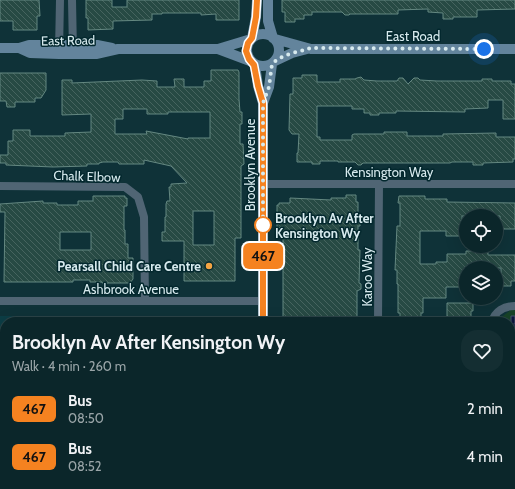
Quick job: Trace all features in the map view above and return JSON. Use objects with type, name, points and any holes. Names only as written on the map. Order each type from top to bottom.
[{"type":"street","points":[[59,49],[60,0]]},
{"type":"street","points":[[72,0],[73,49]]},
{"type":"street","points":[[257,0],[256,17],[251,38],[246,48],[247,56],[252,63],[264,66],[274,62],[279,54],[279,48],[274,39],[268,21],[268,0]]},
{"type":"street","points":[[251,38],[258,34],[264,34],[274,39]]},
{"type":"street","name":"East Road","points":[[0,48],[19,48],[29,45],[59,49],[73,49],[96,45],[118,49],[218,49],[251,38]]},
{"type":"street","name":"East Road","points":[[274,39],[311,48],[515,49]]},
{"type":"street","name":"East Road","points":[[274,62],[292,53],[311,48]]},
{"type":"street","name":"East Road","points":[[218,49],[252,63]]},
{"type":"street","name":"Brooklyn Avenue","points":[[263,103],[269,87],[274,62]]},
{"type":"street","name":"Brooklyn Avenue","points":[[252,63],[263,103],[263,317]]},
{"type":"street","name":"Kensington Way","points":[[263,184],[515,184]]},
{"type":"street","name":"Karoo Way","points":[[378,317],[379,184]]},
{"type":"street","name":"Chalk Elbow","points":[[0,186],[125,187],[138,197],[144,217],[145,301]]},
{"type":"street","name":"Ashbrook Avenue","points":[[0,301],[262,301]]},
{"type":"street","points":[[495,317],[498,311],[508,306],[515,306]]},
{"type":"shaded area","points":[[0,316],[15,316],[15,317]]},
{"type":"green space","points":[[511,310],[515,310],[515,317],[503,316]]},
{"type":"green space","points":[[15,316],[247,317],[15,317]]},
{"type":"building","points":[[0,0],[39,0],[40,16],[37,16],[37,30],[13,30],[13,21],[0,21]]},
{"type":"building","points":[[86,0],[112,0],[112,7],[127,7],[127,0],[239,0],[239,20],[216,20],[216,14],[201,15],[201,13],[162,13],[152,14],[152,20],[113,21],[113,29],[88,30]]},
{"type":"building","points":[[282,0],[515,0],[515,9],[477,10],[477,17],[453,17],[453,19],[443,19],[443,13],[428,12],[428,9],[398,10],[398,14],[345,15],[342,12],[312,12],[312,15],[304,15],[304,19],[295,19],[295,22],[285,22],[285,12],[282,12]]},
{"type":"building","points":[[211,70],[238,70],[239,72],[239,99],[240,112],[242,112],[242,124],[240,124],[240,144],[243,144],[244,164],[241,166],[241,238],[235,238],[235,281],[184,281],[184,241],[162,241],[162,232],[165,232],[166,204],[167,201],[170,201],[169,187],[171,187],[171,184],[187,183],[171,166],[144,160],[144,164],[119,164],[118,162],[103,162],[99,164],[87,164],[87,166],[53,167],[6,165],[6,163],[0,163],[0,155],[8,155],[8,141],[13,141],[13,130],[30,130],[30,136],[65,136],[65,133],[91,132],[91,114],[62,115],[62,80],[72,80],[72,83],[142,80],[157,81],[157,87],[175,87],[174,79],[184,79],[184,87],[204,87],[204,81],[211,81]],"holes":[[[123,109],[147,109],[147,114],[168,114],[168,112],[210,112],[210,138],[188,139],[146,131],[147,134],[115,134],[115,119],[123,119]],[[193,211],[214,211],[214,245],[193,245]]]},
{"type":"building","points":[[0,73],[46,73],[46,90],[41,98],[35,98],[35,102],[15,102],[15,107],[7,107],[6,101],[0,101]]},
{"type":"building","points":[[302,75],[317,75],[317,82],[340,82],[340,79],[355,79],[361,77],[364,80],[377,81],[397,81],[399,78],[403,78],[408,84],[414,78],[418,78],[420,80],[437,81],[482,81],[482,79],[492,79],[492,81],[511,81],[511,84],[515,84],[515,119],[503,119],[503,100],[488,100],[488,108],[465,109],[465,112],[396,111],[396,113],[379,113],[379,115],[364,113],[364,109],[352,109],[352,106],[317,106],[317,137],[320,137],[320,140],[352,140],[352,135],[354,134],[384,134],[384,132],[407,132],[407,136],[443,136],[443,134],[496,133],[496,137],[515,137],[515,159],[513,159],[513,162],[483,163],[483,165],[473,165],[473,162],[363,163],[358,165],[355,162],[338,161],[320,161],[320,164],[312,164],[312,162],[297,162],[299,134],[292,134],[289,130],[290,94],[293,94],[293,78],[302,78]]},
{"type":"building","points":[[346,195],[356,195],[356,202],[358,202],[358,215],[360,215],[360,226],[358,226],[358,250],[360,250],[359,283],[361,284],[361,289],[357,291],[357,317],[283,317],[283,227],[277,228],[277,205],[279,205],[279,203],[290,203],[290,198],[331,200],[331,198],[346,198]]},
{"type":"building","points":[[93,196],[125,196],[125,198],[127,198],[127,206],[124,206],[124,230],[125,244],[128,244],[128,258],[133,258],[133,279],[130,283],[102,283],[90,282],[90,280],[73,280],[73,282],[4,282],[5,212],[0,212],[0,204],[43,201],[43,203],[57,203],[57,205],[78,205],[78,201],[93,201]],"holes":[[[60,232],[91,232],[91,250],[60,250]]]},
{"type":"building","points":[[399,196],[425,196],[425,199],[447,199],[447,202],[515,203],[515,229],[503,229],[503,209],[459,209],[459,236],[446,236],[446,231],[420,231],[420,264],[447,262],[447,254],[488,253],[488,255],[515,255],[515,281],[511,281],[511,286],[503,286],[503,261],[459,261],[459,287],[446,287],[446,298],[423,298],[423,313],[421,313],[421,317],[400,317],[400,313],[398,313],[397,270],[395,270],[397,226],[400,226],[400,203],[398,203]]},
{"type":"building","points":[[447,303],[473,305],[471,317],[447,317]]},
{"type":"bus line","name":"467","points":[[257,0],[256,17],[252,38],[248,43],[246,51],[247,56],[254,65],[263,103],[263,317]]},
{"type":"place","name":"Brooklyn Av After Kensington Wy","points":[[263,225]]},
{"type":"place","name":"Pearsall Child Care Centre","points":[[209,266]]},
{"type":"route","points":[[263,225],[263,228],[263,103],[269,87],[272,64],[275,60],[292,53],[311,48],[484,49]]}]
